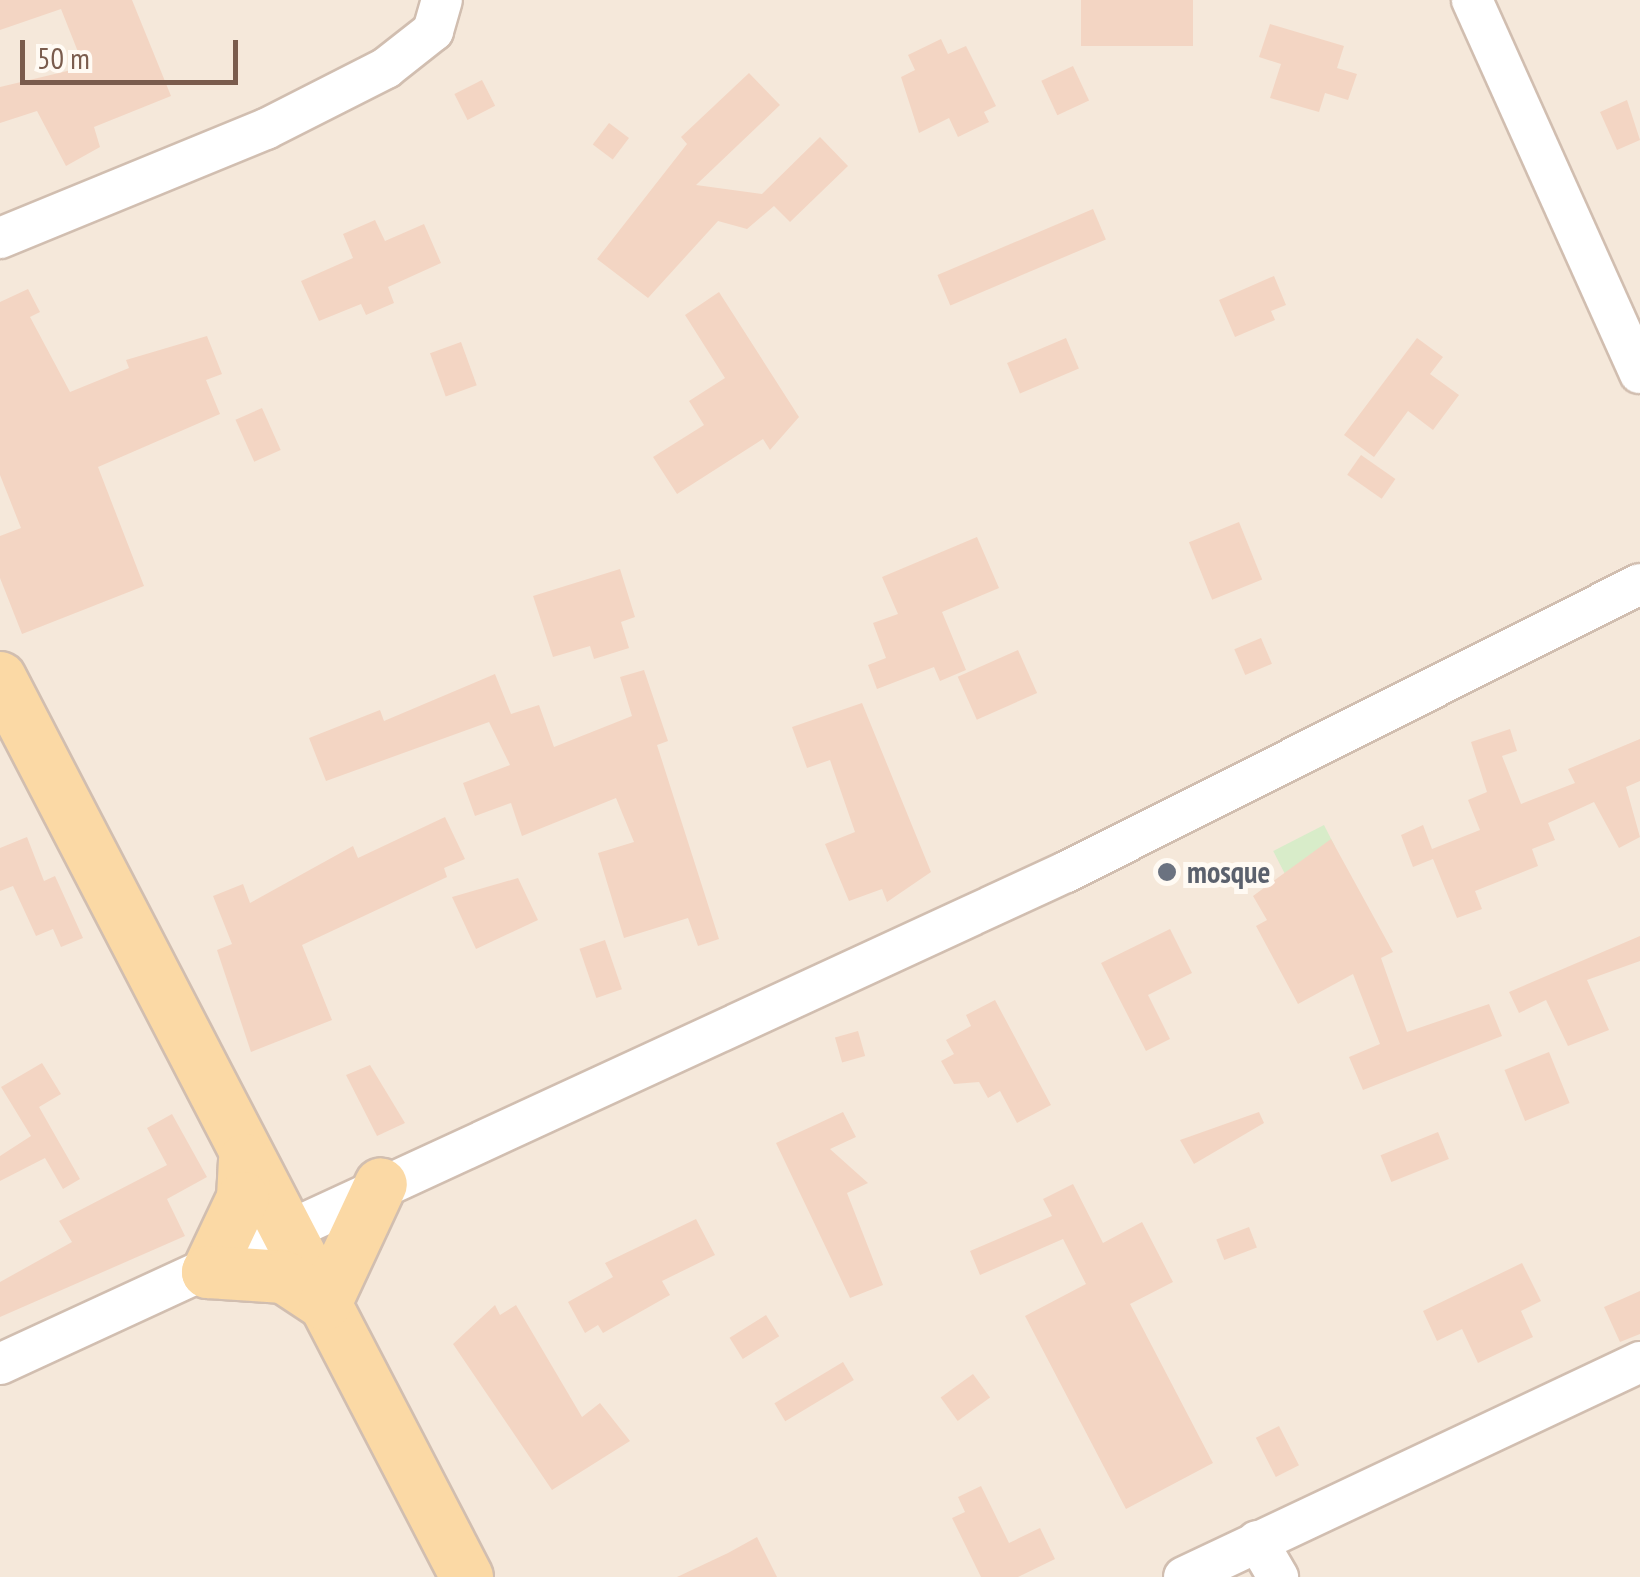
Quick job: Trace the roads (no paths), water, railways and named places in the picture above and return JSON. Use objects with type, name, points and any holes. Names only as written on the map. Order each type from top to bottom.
[{"type":"main road","points":[[0,678],[244,1160],[325,1304],[467,1577]]},
{"type":"main road","points":[[244,1160],[243,1198],[208,1272],[284,1277],[325,1304]]},
{"type":"main road","points":[[325,1304],[381,1184]]},
{"type":"street","points":[[0,238],[266,129],[386,68],[433,31],[442,0]]},
{"type":"street","points":[[1472,0],[1640,374]]},
{"type":"street","points":[[0,1364],[208,1272],[282,1230],[381,1184],[1066,872],[1640,584]]},
{"type":"street","points":[[1184,1577],[1640,1362]]},
{"type":"street","points":[[1257,1540],[1278,1577]]},
{"type":"place","name":"mosque","points":[[1167,872]]}]
